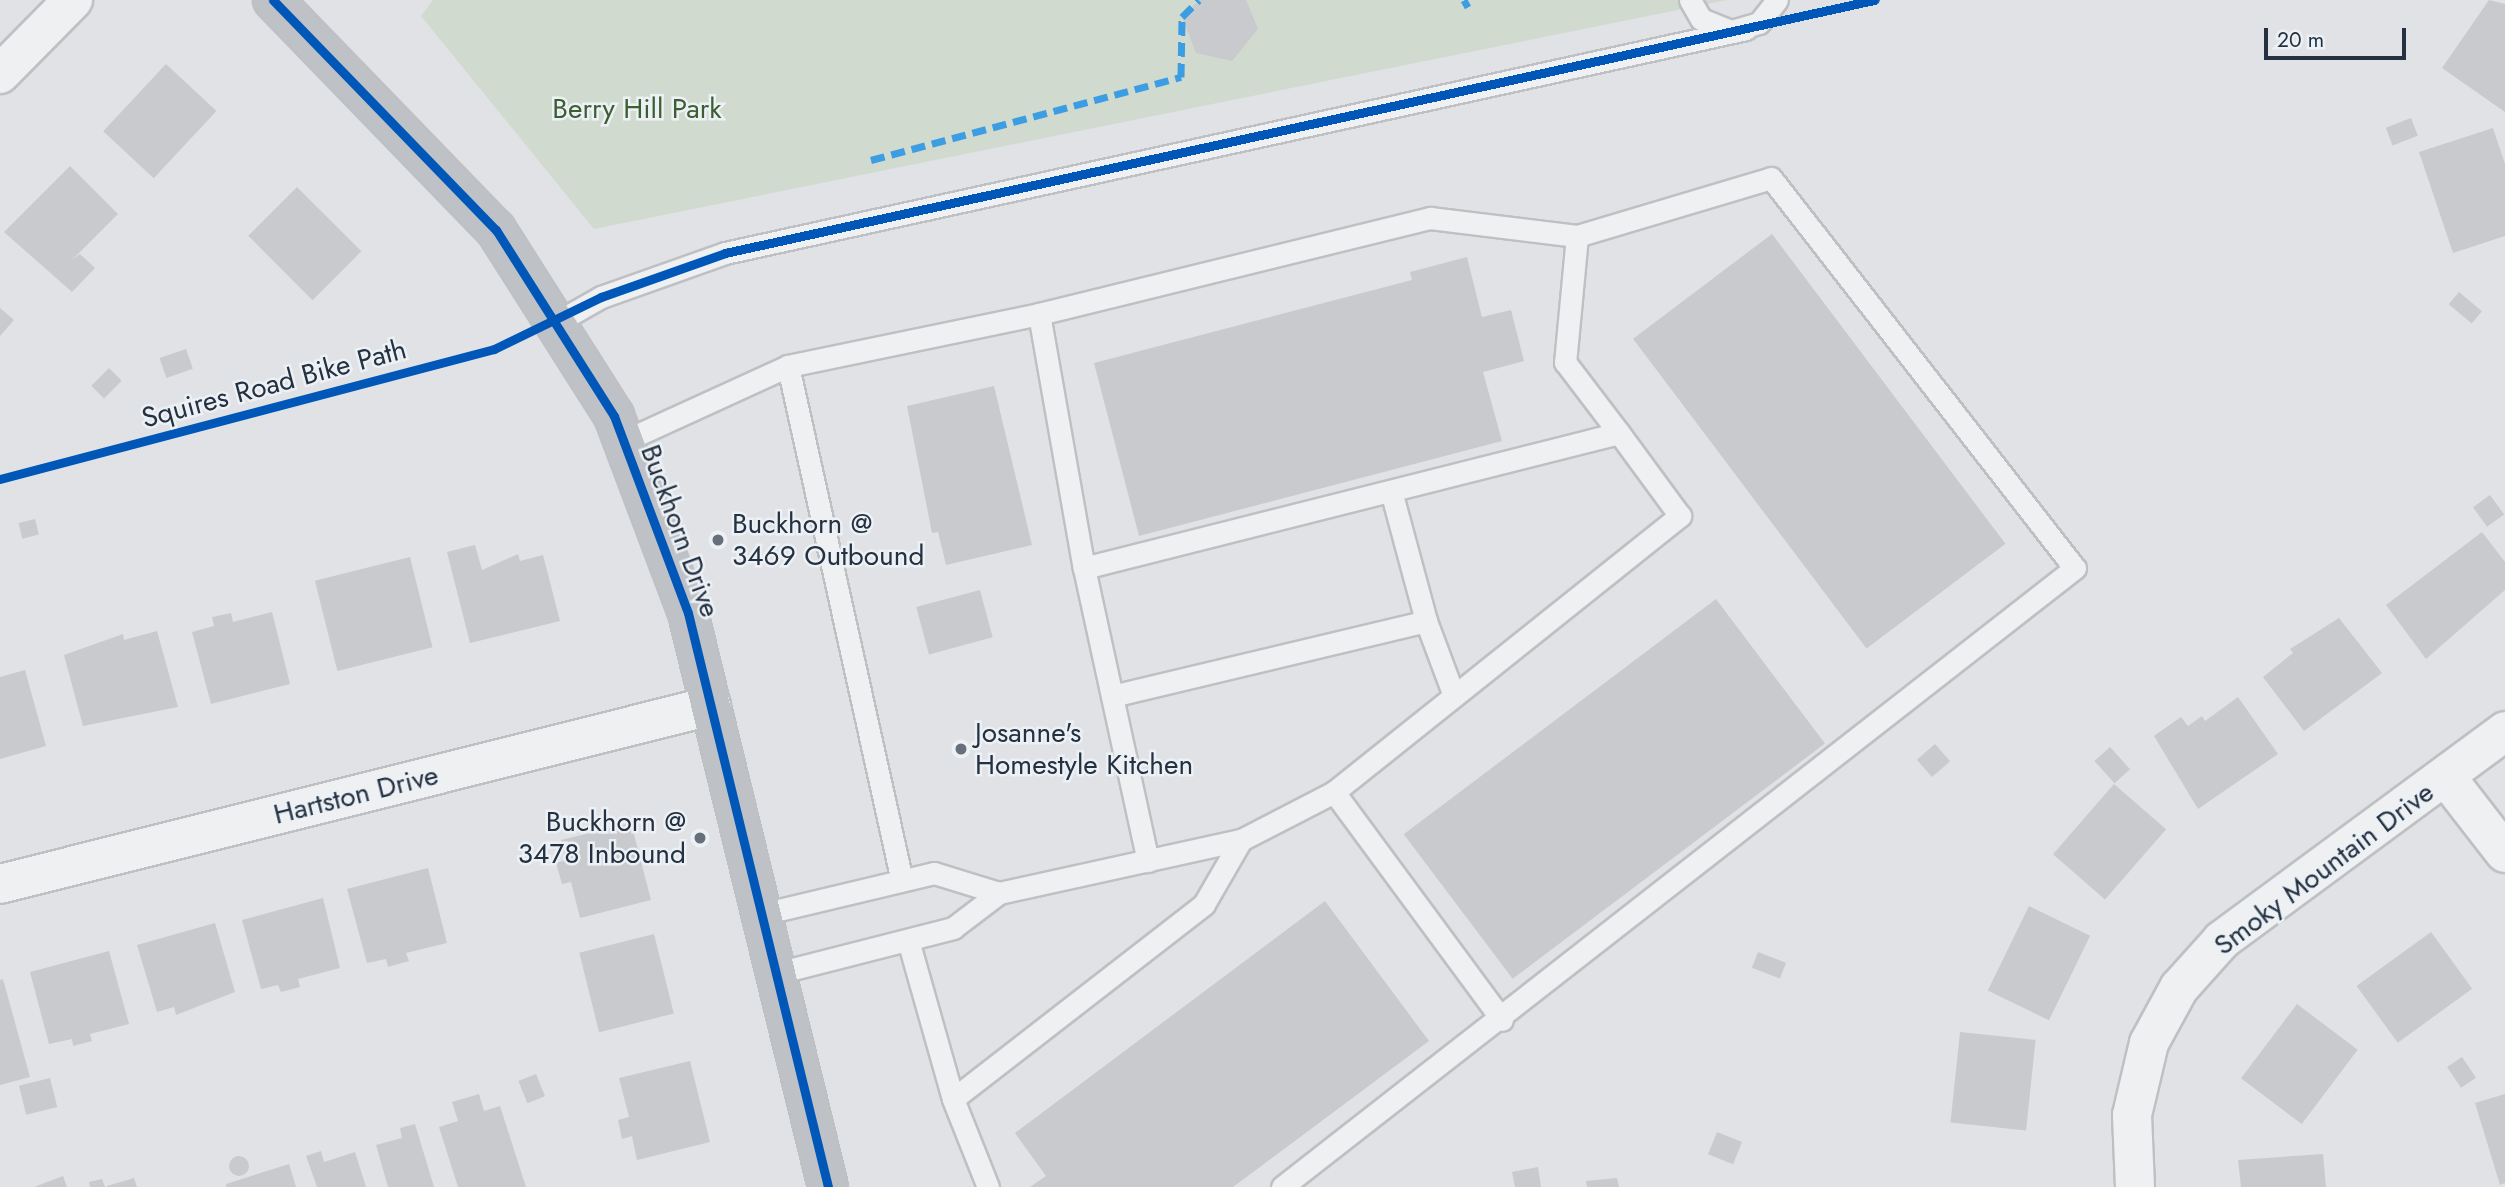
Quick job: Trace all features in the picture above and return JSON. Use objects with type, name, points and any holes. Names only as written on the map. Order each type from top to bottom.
[{"type":"street","points":[[0,74],[73,0]]},
{"type":"street","name":"Buckhorn Drive","points":[[273,0],[496,230],[557,322],[624,441],[670,557],[711,706],[828,1187]]},
{"type":"street","name":"Hartston Drive","points":[[0,884],[711,706]]},
{"type":"street","name":"Smoky Mountain Drive","points":[[2135,1187],[2133,1115],[2149,1043],[2179,988],[2222,940],[2505,731]]},
{"type":"street","points":[[2446,777],[2505,853]]},
{"type":"lane","points":[[1690,0],[1715,28],[1746,29]]},
{"type":"lane","points":[[557,322],[601,297],[725,253],[1746,29],[1777,0]]},
{"type":"lane","points":[[624,441],[788,366],[1040,314],[1430,218],[1577,236],[1771,178],[2075,568],[1503,1020],[1282,1187]]},
{"type":"lane","points":[[777,973],[953,928],[999,893],[1241,840],[1334,792],[1681,516],[1565,362],[1577,236]]},
{"type":"lane","points":[[1040,314],[1084,568],[1147,861]]},
{"type":"lane","points":[[788,366],[902,881]]},
{"type":"lane","points":[[1084,568],[1619,433]]},
{"type":"lane","points":[[1391,491],[1426,621],[1454,696]]},
{"type":"lane","points":[[1112,695],[1426,621]]},
{"type":"lane","points":[[1334,792],[1503,1020]]},
{"type":"lane","points":[[953,1098],[1204,904],[1241,840]]},
{"type":"lane","points":[[762,914],[934,873],[999,893]]},
{"type":"lane","points":[[908,940],[953,1098],[988,1187]]},
{"type":"green space","name":"Berry Hill Park","points":[[433,0],[1727,0],[594,229],[421,16]]},
{"type":"building","points":[[1199,0],[1246,0],[1258,29],[1232,61],[1196,53],[1182,17]]},
{"type":"building","points":[[2489,0],[2505,4],[2505,112],[2442,68]]},
{"type":"building","points":[[166,64],[216,111],[154,178],[103,131]]},
{"type":"building","points":[[2411,118],[2418,136],[2393,145],[2386,128]]},
{"type":"building","points":[[2493,128],[2505,164],[2505,236],[2453,253],[2419,152]]},
{"type":"building","points":[[70,166],[118,214],[72,260],[80,254],[95,268],[72,292],[4,232]]},
{"type":"building","points":[[297,187],[361,251],[313,300],[248,236]]},
{"type":"building","points":[[1772,234],[2006,544],[1867,649],[1633,339]]},
{"type":"building","points":[[1467,257],[1482,317],[1511,310],[1524,361],[1483,372],[1502,441],[1139,536],[1094,363],[1412,280],[1410,272]]},
{"type":"building","points":[[2459,292],[2482,311],[2472,324],[2449,304]]},
{"type":"building","points":[[0,308],[14,320],[0,336]]},
{"type":"building","points":[[186,349],[193,369],[166,378],[160,358]]},
{"type":"building","points":[[109,368],[122,381],[104,398],[91,386]]},
{"type":"building","points":[[994,386],[1032,545],[946,565],[938,532],[932,533],[907,406]]},
{"type":"building","points":[[2490,495],[2504,514],[2487,527],[2473,507]]},
{"type":"building","points":[[35,519],[39,535],[22,539],[19,523]]},
{"type":"building","points":[[2482,532],[2505,562],[2505,590],[2426,659],[2386,605]]},
{"type":"building","points":[[475,545],[482,570],[518,554],[520,561],[543,555],[560,621],[470,643],[447,552]]},
{"type":"building","points":[[410,557],[432,647],[337,671],[315,581]]},
{"type":"building","points":[[980,590],[993,637],[929,654],[916,607]]},
{"type":"building","points":[[1716,599],[1825,744],[1513,979],[1404,834]]},
{"type":"building","points":[[272,612],[290,684],[211,704],[192,632],[214,626],[212,617],[231,613],[233,622]]},
{"type":"building","points":[[2339,618],[2382,673],[2304,731],[2263,677],[2293,653],[2290,649]]},
{"type":"building","points":[[157,631],[178,707],[83,726],[64,655],[123,634],[124,640]]},
{"type":"building","points":[[25,670],[46,746],[0,759],[0,677]]},
{"type":"building","points":[[2238,697],[2278,754],[2198,809],[2154,736],[2181,717],[2188,726],[2202,716],[2205,721]]},
{"type":"building","points":[[1935,744],[1950,761],[1932,777],[1917,760]]},
{"type":"building","points":[[2110,747],[2130,769],[2114,783],[2094,761]]},
{"type":"building","points":[[2114,784],[2166,829],[2105,899],[2053,854]]},
{"type":"building","points":[[631,823],[651,900],[580,918],[571,882],[562,884],[556,863],[566,860],[561,840]]},
{"type":"building","points":[[428,868],[447,943],[406,953],[409,961],[388,967],[386,959],[367,963],[347,889]]},
{"type":"building","points":[[323,898],[340,968],[298,979],[300,987],[281,992],[278,985],[261,989],[242,920]]},
{"type":"building","points":[[1325,901],[1429,1041],[1233,1187],[1030,1187],[1046,1176],[1015,1133]]},
{"type":"building","points":[[2029,906],[2090,936],[2049,1020],[1988,990]]},
{"type":"building","points":[[215,923],[235,992],[176,1015],[174,1007],[157,1012],[137,945]]},
{"type":"building","points":[[2431,932],[2472,989],[2398,1043],[2357,986]]},
{"type":"building","points":[[654,934],[674,1014],[599,1032],[579,953]]},
{"type":"building","points":[[109,951],[129,1024],[90,1034],[92,1041],[73,1046],[72,1039],[49,1044],[30,972]]},
{"type":"building","points":[[1758,952],[1786,963],[1780,979],[1752,968]]},
{"type":"building","points":[[3,979],[30,1077],[0,1085],[0,980]]},
{"type":"building","points":[[2297,1004],[2358,1050],[2302,1124],[2241,1078]]},
{"type":"building","points":[[1960,1032],[2036,1040],[2026,1130],[1950,1123]]},
{"type":"building","points":[[2462,1057],[2476,1078],[2461,1088],[2447,1067]]},
{"type":"building","points":[[690,1061],[710,1142],[637,1160],[632,1136],[622,1139],[618,1120],[629,1117],[619,1078]]},
{"type":"building","points":[[536,1074],[545,1096],[527,1103],[518,1081]]},
{"type":"building","points":[[50,1078],[57,1107],[26,1115],[19,1086]]},
{"type":"building","points":[[479,1094],[484,1111],[500,1106],[526,1187],[458,1187],[439,1127],[458,1121],[452,1102]]},
{"type":"building","points":[[2505,1094],[2505,1183],[2500,1185],[2475,1103]]},
{"type":"building","points":[[415,1124],[434,1187],[388,1187],[376,1145],[402,1138],[400,1128]]},
{"type":"building","points":[[1717,1132],[1742,1142],[1733,1164],[1708,1154]]},
{"type":"building","points":[[321,1151],[324,1162],[355,1152],[366,1187],[317,1187],[306,1156]]},
{"type":"building","points":[[2323,1154],[2326,1187],[2241,1187],[2238,1160]]},
{"type":"building","points":[[235,1156],[243,1156],[249,1166],[243,1176],[235,1176],[229,1170],[229,1162]]},
{"type":"building","points":[[289,1164],[296,1187],[226,1187],[226,1184]]},
{"type":"building","points":[[1538,1167],[1541,1187],[1515,1187],[1512,1172]]},
{"type":"building","points":[[63,1176],[67,1187],[34,1187]]},
{"type":"building","points":[[134,1178],[137,1187],[107,1187],[107,1186]]},
{"type":"building","points":[[1617,1178],[1619,1187],[1587,1187],[1586,1181]]},
{"type":"building","points":[[102,1179],[105,1187],[90,1187],[89,1182]]},
{"type":"marked path","points":[[871,160],[1181,77],[1182,17],[1199,0]]},
{"type":"marked path","points":[[1464,0],[1468,7]]},
{"type":"cycle path","points":[[273,0],[496,230],[614,416],[688,613],[828,1187]]},
{"type":"cycle path","name":"Squires Road Bike Path","points":[[0,479],[494,349],[601,297],[725,253],[1874,0]]},
{"type":"place","name":"Buckhorn @ 3469 Outbound","points":[[718,540]]},
{"type":"place","name":"Josanne's Homestyle Kitchen","points":[[961,749]]},
{"type":"place","name":"Buckhorn @ 3478 Inbound","points":[[700,838]]}]
